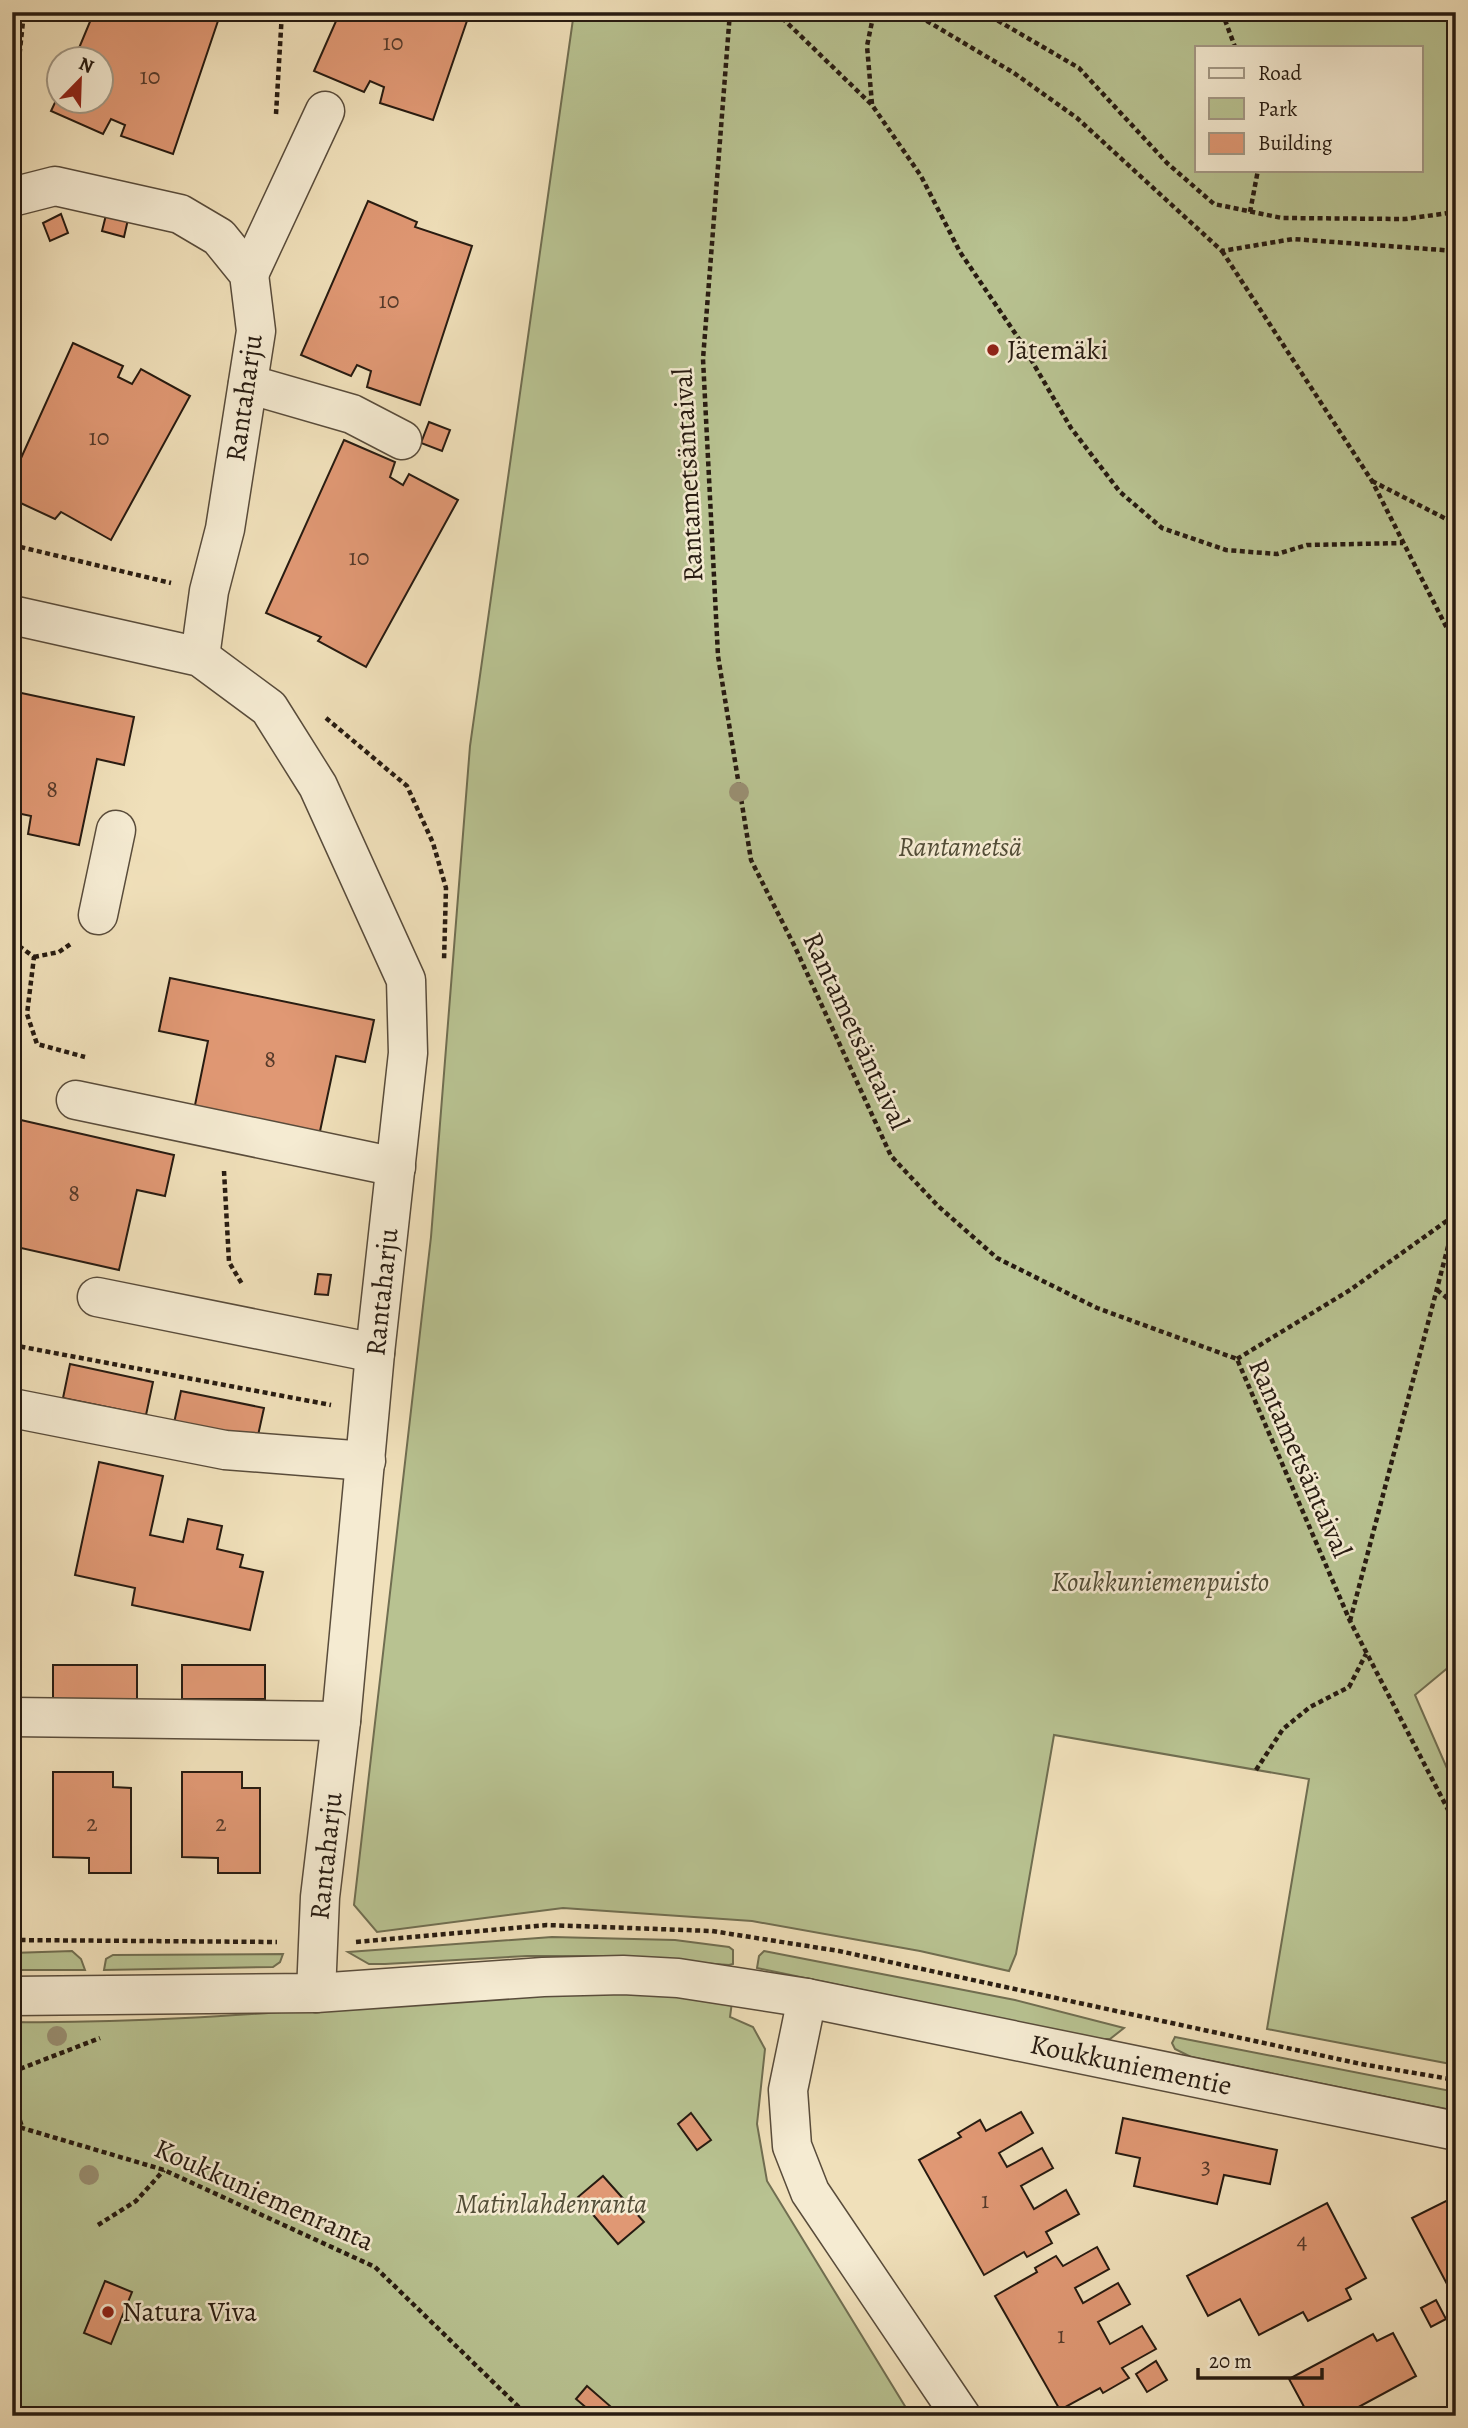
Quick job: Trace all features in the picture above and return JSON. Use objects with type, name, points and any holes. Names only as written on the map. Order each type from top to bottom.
[{"type":"street","points":[[19,195],[55,186],[180,214],[219,237],[249,274],[325,111]]},
{"type":"street","name":"Rantaharju","points":[[200,657],[209,592],[225,529],[256,331],[249,274]]},
{"type":"street","points":[[248,384],[352,414],[402,440]]},
{"type":"street","name":"Rantaharju","points":[[12,615],[200,657],[269,708],[318,786],[406,980],[408,1053],[375,1353],[341,1721],[320,1897],[316,1993]]},
{"type":"street","points":[[98,915],[116,830]]},
{"type":"street","points":[[85,1102],[396,1167]]},
{"type":"street","points":[[97,1297],[375,1353]]},
{"type":"street","points":[[12,1408],[225,1450],[366,1461]]},
{"type":"street","points":[[12,1717],[341,1721]]},
{"type":"street","points":[[12,1996],[316,1993],[543,1976],[624,1975],[678,1978],[807,1998],[788,2090],[792,2146],[810,2192],[961,2416]]},
{"type":"street","name":"Koukkuniementie","points":[[807,1998],[1456,2131]]},
{"type":"path","points":[[19,195],[13,116],[24,12]]},
{"type":"path","name":"Rantametsäntaival","points":[[730,12],[703,359],[718,656],[751,860],[795,947],[891,1156],[938,1206],[997,1258],[1097,1308],[1237,1359],[1350,1621],[1456,1825]]},
{"type":"path","points":[[776,12],[872,105],[921,176],[960,252],[1019,339],[1071,428],[1120,492],[1162,528],[1226,550],[1277,554],[1307,545],[1403,543]]},
{"type":"path","points":[[872,105],[867,46],[874,12]]},
{"type":"path","points":[[912,12],[1014,72],[1077,118],[1222,251],[1372,481],[1456,646]]},
{"type":"path","points":[[983,12],[1079,68],[1167,163],[1214,204],[1282,218],[1405,219],[1456,212]]},
{"type":"path","points":[[1222,12],[1235,46]]},
{"type":"path","points":[[1251,212],[1258,172]]},
{"type":"path","points":[[1448,212],[1456,173]]},
{"type":"path","points":[[1222,251],[1293,239],[1456,251]]},
{"type":"path","points":[[1372,481],[1456,524]]},
{"type":"path","points":[[12,941],[34,957],[27,1014],[37,1044],[104,1062],[85,1102]]},
{"type":"path","points":[[228,1132],[223,1178],[229,1262],[248,1294],[261,1331]]},
{"type":"path","points":[[1237,1359],[1350,1290],[1456,1215]]},
{"type":"path","points":[[1350,1621],[1456,1215]]},
{"type":"path","points":[[1437,1290],[1456,1305]]},
{"type":"path","points":[[12,1345],[371,1412]]},
{"type":"path","points":[[1256,1770],[1283,1729],[1310,1707],[1349,1687],[1367,1653]]},
{"type":"path","points":[[12,1940],[317,1942]]},
{"type":"path","points":[[19,2070],[12,2094],[22,2127]]},
{"type":"path","name":"Koukkuniemenranta","points":[[12,2125],[164,2170],[375,2267],[528,2416]]},
{"type":"path","points":[[98,2225],[136,2201],[164,2170]]},
{"type":"green space","name":"Rantametsä","points":[[574,12],[1456,12],[1456,1661],[1415,1695],[1456,1789],[1456,2065],[1267,2029],[1309,1779],[1054,1735],[1016,1954],[1009,1971],[920,1951],[752,1921],[563,1908],[377,1932],[354,1905],[431,1237],[470,746]]},
{"type":"green space","points":[[552,1937],[675,1940],[729,1947],[733,1950],[733,1964],[599,1956],[527,1956],[369,1964],[348,1952]]},
{"type":"green space","points":[[72,1951],[81,1959],[85,1970],[12,1970],[12,1953]]},
{"type":"green space","points":[[764,1951],[1015,2000],[1124,2028],[1110,2039],[1099,2039],[757,1968],[759,1956]]},
{"type":"green space","points":[[283,1954],[280,1962],[273,1967],[104,1970],[106,1959],[113,1955]]},
{"type":"green space","name":"Matinlahdenranta","points":[[642,1991],[732,2002],[730,2017],[753,2027],[765,2049],[757,2124],[767,2181],[911,2416],[12,2416],[12,2022],[170,2019],[563,1993]]},
{"type":"green space","points":[[1175,2037],[1456,2092],[1456,2111],[1191,2057],[1175,2049],[1172,2043]]},
{"type":"building","points":[[94,12],[221,12],[173,154],[121,136],[125,125],[111,119],[103,134],[62,116],[116,116],[116,46],[80,46]]},
{"type":"building","points":[[340,12],[470,12],[433,120],[380,103],[384,87],[370,81],[364,92],[314,71]]},
{"type":"building","points":[[368,201],[417,222],[415,227],[472,246],[420,405],[367,387],[371,371],[357,365],[351,376],[301,355]]},
{"type":"building","points":[[107,211],[129,215],[124,237],[102,231]]},
{"type":"building","points":[[61,214],[68,233],[50,241],[43,223]]},
{"type":"building","points":[[73,343],[123,366],[118,377],[132,384],[141,369],[190,396],[111,540],[61,512],[55,519],[12,499],[12,478]]},
{"type":"building","points":[[429,422],[450,430],[442,451],[421,443]]},
{"type":"building","points":[[344,440],[395,462],[390,477],[403,485],[409,474],[458,500],[366,667],[318,641],[321,637],[266,613]]},
{"type":"building","points":[[12,691],[134,717],[124,765],[97,759],[79,845],[28,834],[31,816],[12,812]]},
{"type":"building","points":[[170,978],[374,1020],[365,1062],[336,1056],[319,1136],[194,1110],[208,1041],[159,1031]]},
{"type":"building","points":[[12,1118],[174,1155],[165,1196],[137,1190],[119,1270],[12,1246]]},
{"type":"building","points":[[318,1274],[331,1275],[328,1295],[315,1294]]},
{"type":"building","points":[[70,1364],[153,1382],[146,1415],[63,1398]]},
{"type":"building","points":[[181,1391],[264,1408],[257,1440],[174,1423]]},
{"type":"building","points":[[99,1462],[163,1476],[150,1535],[183,1542],[188,1519],[222,1526],[217,1549],[243,1555],[240,1567],[263,1572],[250,1630],[132,1605],[135,1588],[75,1575]]},
{"type":"building","points":[[53,1665],[137,1665],[137,1699],[53,1699]]},
{"type":"building","points":[[182,1665],[265,1665],[265,1699],[182,1699]]},
{"type":"building","points":[[53,1772],[113,1772],[113,1787],[131,1788],[131,1873],[89,1873],[89,1858],[53,1857]]},
{"type":"building","points":[[182,1772],[242,1772],[242,1788],[260,1788],[260,1873],[218,1873],[218,1858],[182,1857]]},
{"type":"building","points":[[1021,2112],[1033,2133],[999,2153],[1007,2167],[1042,2148],[1053,2168],[1021,2186],[1034,2209],[1066,2190],[1079,2214],[1046,2232],[1052,2243],[1027,2257],[1024,2252],[984,2275],[919,2160],[961,2137],[958,2133],[980,2120],[986,2131]]},
{"type":"building","points":[[691,2113],[711,2140],[697,2150],[678,2124]]},
{"type":"building","points":[[1123,2118],[1277,2150],[1270,2184],[1224,2175],[1217,2204],[1134,2186],[1140,2158],[1116,2153]]},
{"type":"building","points":[[603,2176],[644,2222],[618,2244],[578,2197]]},
{"type":"building","points":[[1456,2196],[1456,2301],[1412,2218]]},
{"type":"building","points":[[1327,2203],[1366,2278],[1346,2289],[1351,2299],[1308,2321],[1303,2312],[1259,2335],[1240,2299],[1208,2316],[1187,2276]]},
{"type":"building","points":[[1097,2247],[1109,2269],[1075,2288],[1083,2303],[1118,2283],[1130,2304],[1098,2322],[1110,2344],[1142,2326],[1156,2349],[1122,2368],[1129,2378],[1103,2393],[1100,2388],[1060,2410],[995,2296],[1037,2272],[1035,2268],[1056,2256],[1063,2266]]},
{"type":"building","name":"Natura Viva","points":[[105,2281],[132,2292],[111,2344],[84,2333]]},
{"type":"building","points":[[1436,2300],[1446,2319],[1431,2327],[1421,2308]]},
{"type":"building","points":[[1393,2333],[1416,2376],[1342,2416],[1309,2416],[1289,2379],[1373,2334],[1377,2341]]},
{"type":"building","points":[[1156,2361],[1167,2380],[1147,2392],[1136,2374]]},
{"type":"building","points":[[587,2386],[610,2406],[602,2416],[596,2416],[576,2399]]},
{"type":"place","name":"Jätemäki","points":[[993,350]]},
{"type":"place","name":"Natura Viva","points":[[108,2312]]},
{"type":"park label","name":"Koukkuniemenpuisto","points":[[1160,1582]]}]
